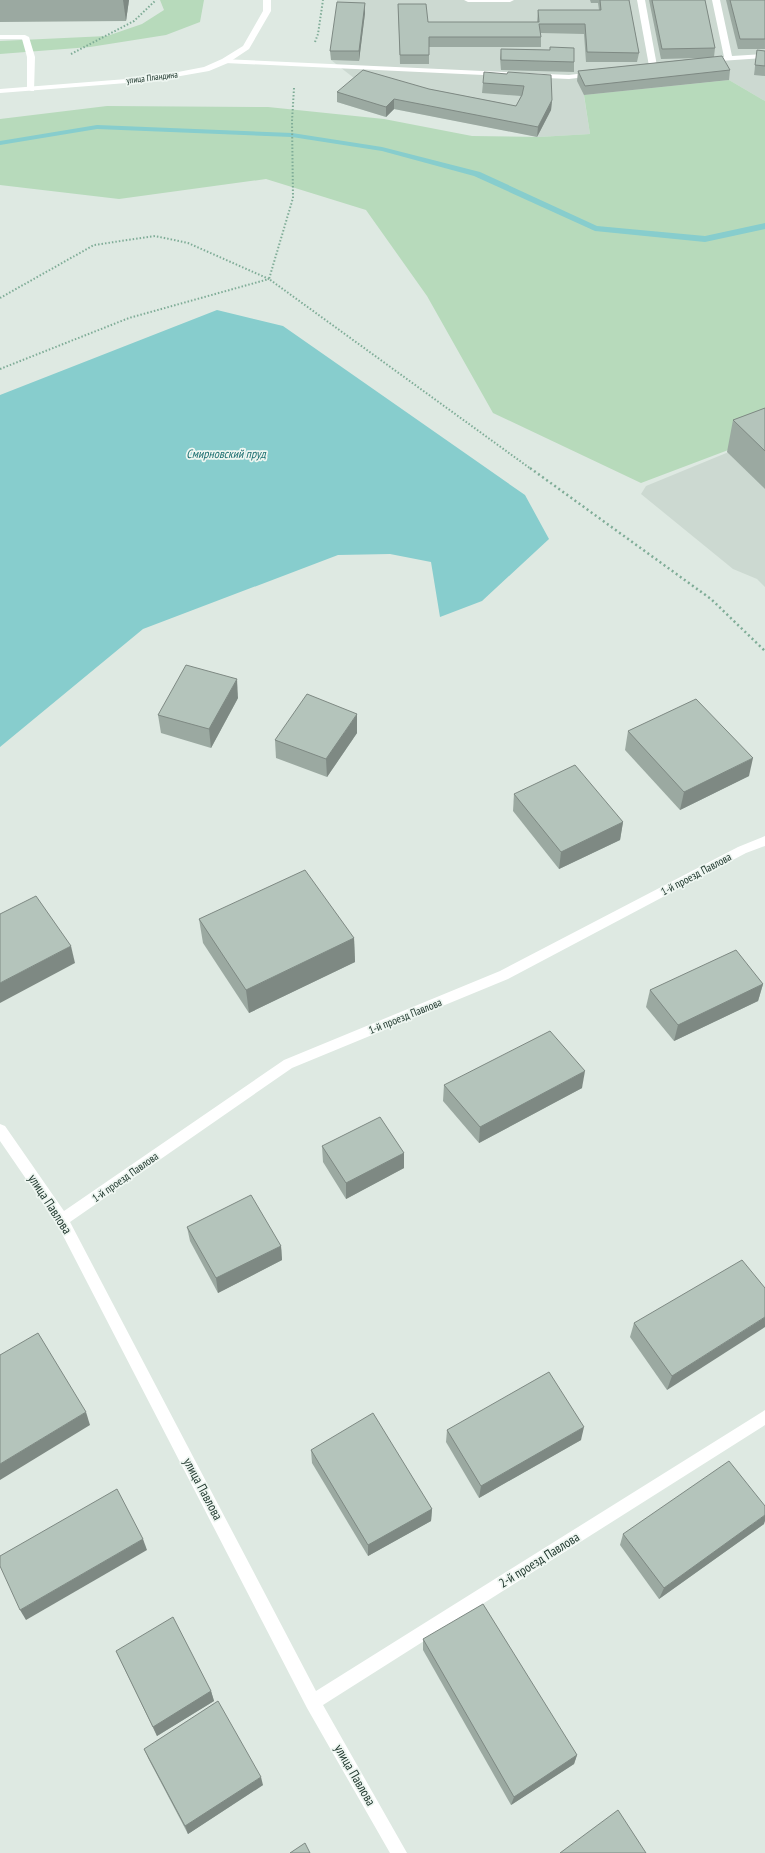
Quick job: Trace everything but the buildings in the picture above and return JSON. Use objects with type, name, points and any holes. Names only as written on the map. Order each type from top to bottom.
[{"type":"street","name":"улица Пландина","points":[[0,91],[152,79],[206,69],[225,61],[246,47],[267,12],[267,0]]},
{"type":"street","points":[[468,0],[510,0]]},
{"type":"street","points":[[641,0],[653,66]]},
{"type":"street","points":[[716,0],[728,58]]},
{"type":"street","points":[[0,37],[25,37],[31,57],[31,88]]},
{"type":"street","points":[[698,61],[765,56]]},
{"type":"street","points":[[225,61],[569,77],[600,73]]},
{"type":"street","name":"1-й проезд Павлова","points":[[62,1220],[288,1064],[504,975],[742,850],[765,841]]},
{"type":"street","name":"улица Павлова","points":[[0,1130],[62,1220],[313,1702],[399,1853]]},
{"type":"street","name":"2-й проезд Павлова","points":[[313,1702],[765,1417]]},
{"type":"path","points":[[71,54],[134,20],[156,0]]},
{"type":"path","points":[[269,279],[293,198],[292,121],[297,64],[310,51],[318,34],[323,0]]},
{"type":"path","points":[[0,298],[94,244],[155,236],[188,243],[269,279],[711,599],[765,651]]},
{"type":"path","points":[[0,370],[129,318],[269,279]]},
{"type":"shaded area","points":[[337,0],[765,0],[765,101],[729,80],[584,96],[590,134],[539,137],[394,109],[386,117],[337,102],[359,82],[331,60]]},
{"type":"shaded area","points":[[765,437],[765,587],[757,579],[733,569],[641,494],[646,486]]},
{"type":"green space","points":[[160,0],[204,0],[200,22],[166,35],[90,47],[0,54],[0,41],[107,36],[142,24],[164,10]]},
{"type":"green space","points":[[729,80],[765,101],[765,436],[641,483],[493,413],[427,296],[366,210],[266,179],[119,199],[0,185],[0,119],[107,106],[268,107],[384,119],[472,136],[539,137],[590,134],[584,95]]},
{"type":"water","name":"Смирновский пруд","points":[[217,310],[283,326],[525,495],[549,539],[482,601],[440,617],[431,562],[390,554],[338,555],[143,629],[0,747],[0,395]]},
{"type":"waterway","points":[[0,143],[97,127],[292,135],[382,149],[477,174],[595,228],[705,239],[765,226]]}]
